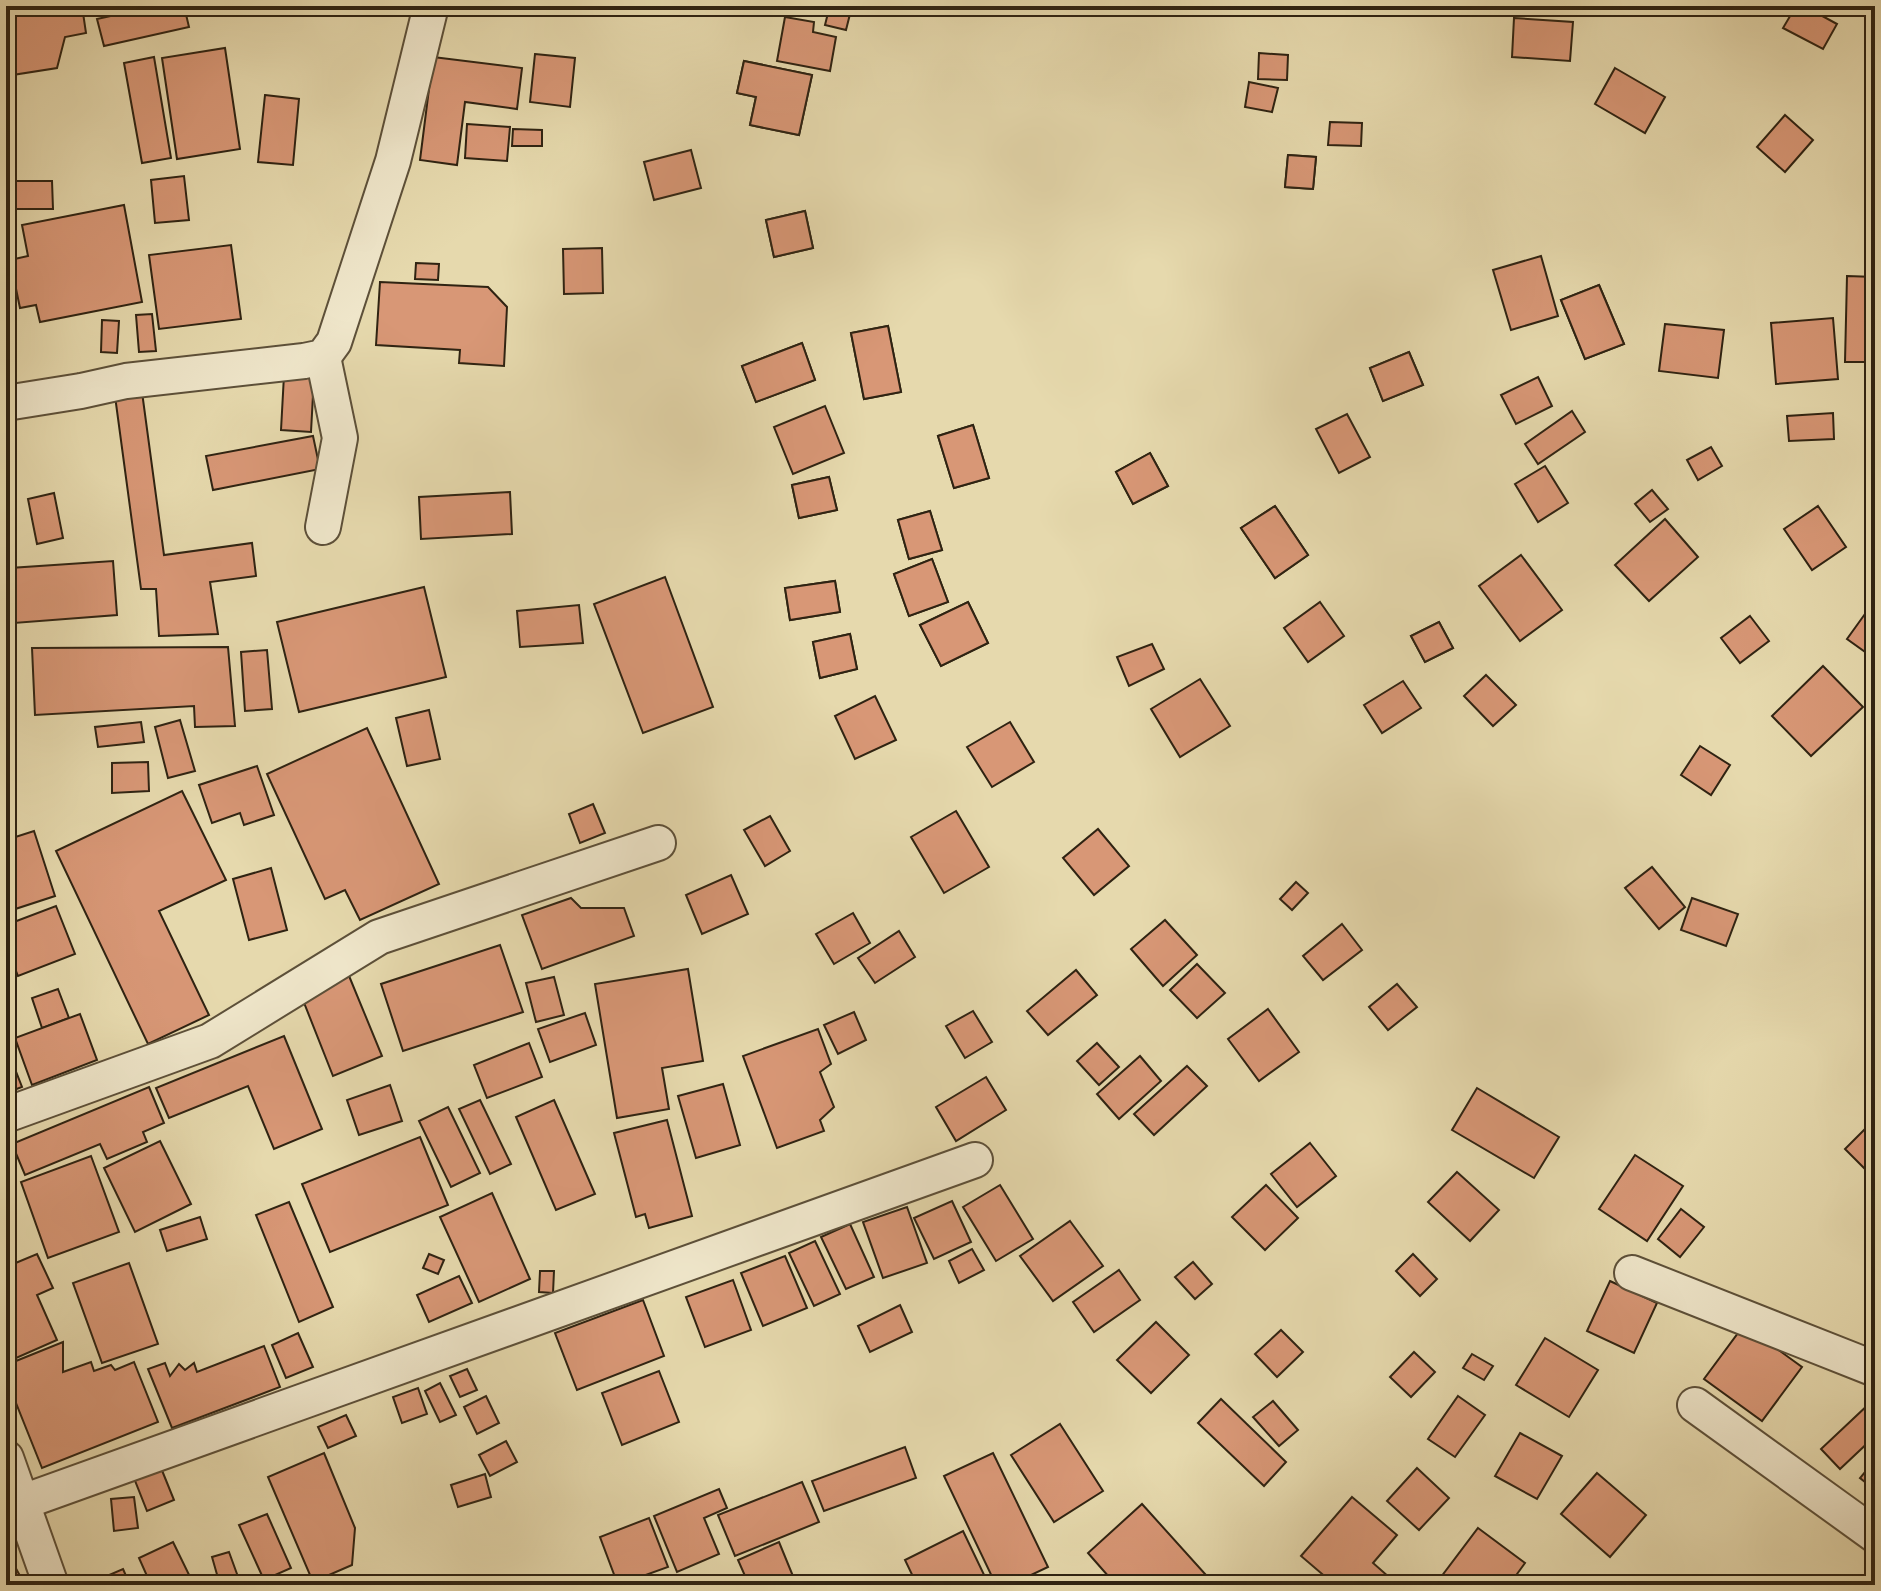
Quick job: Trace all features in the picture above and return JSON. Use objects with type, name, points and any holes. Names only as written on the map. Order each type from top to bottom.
[{"type":"street","points":[[6,403],[126,381],[323,357],[334,342],[393,161],[431,6]]},
{"type":"street","points":[[323,357],[340,438],[323,527]]},
{"type":"street","points":[[6,1115],[210,1041],[379,937],[658,843]]},
{"type":"street","points":[[14,1505],[975,1160]]},
{"type":"street","points":[[1632,1273],[1875,1369]]},
{"type":"street","points":[[1695,1405],[1875,1535]]},
{"type":"street","points":[[6,1458],[14,1505],[51,1585]]},
{"type":"building","points":[[6,6],[82,6],[86,33],[65,37],[57,68],[6,76]]},
{"type":"building","points":[[156,6],[184,6],[189,27],[104,46],[97,19]]},
{"type":"building","points":[[799,6],[852,6],[846,30],[825,25],[828,13]]},
{"type":"building","points":[[1796,6],[1804,6],[1837,24],[1823,49],[1783,28]]},
{"type":"building","points":[[785,17],[814,22],[813,32],[836,37],[830,71],[777,61]]},
{"type":"building","points":[[1514,18],[1573,22],[1570,61],[1512,57]]},
{"type":"building","points":[[225,48],[240,149],[177,159],[162,58]]},
{"type":"building","points":[[1259,53],[1288,55],[1287,80],[1258,79]]},
{"type":"building","points":[[535,54],[575,58],[570,107],[530,102]]},
{"type":"building","points":[[154,57],[171,158],[142,163],[124,63]]},
{"type":"building","points":[[433,57],[522,68],[517,109],[465,102],[457,165],[420,160]]},
{"type":"building","points":[[744,61],[812,75],[799,135],[750,125],[756,97],[737,93]]},
{"type":"building","points":[[744,61],[812,75],[799,135],[750,125],[756,97],[737,93]]},
{"type":"building","points":[[1615,68],[1665,97],[1645,133],[1595,104]]},
{"type":"building","points":[[1249,82],[1278,88],[1272,112],[1245,107]]},
{"type":"building","points":[[265,95],[299,99],[293,165],[258,162]]},
{"type":"building","points":[[1785,115],[1813,140],[1785,172],[1757,147]]},
{"type":"building","points":[[1330,122],[1362,123],[1361,146],[1328,145]]},
{"type":"building","points":[[467,124],[510,127],[507,161],[465,158]]},
{"type":"building","points":[[513,129],[542,130],[542,146],[512,146]]},
{"type":"building","points":[[691,150],[701,188],[654,200],[644,162]]},
{"type":"building","points":[[1288,155],[1316,157],[1313,189],[1285,187]]},
{"type":"building","points":[[1288,155],[1316,157],[1313,189],[1285,187]]},
{"type":"building","points":[[184,176],[189,220],[155,223],[151,180]]},
{"type":"building","points":[[6,181],[52,181],[53,209],[6,209]]},
{"type":"building","points":[[124,205],[142,302],[40,322],[36,305],[20,308],[10,260],[28,256],[22,225]]},
{"type":"building","points":[[805,211],[813,248],[774,257],[766,220]]},
{"type":"building","points":[[805,211],[813,248],[774,257],[766,220]]},
{"type":"building","points":[[231,245],[241,319],[159,329],[149,255]]},
{"type":"building","points":[[602,248],[603,293],[564,294],[563,249]]},
{"type":"building","points":[[1541,256],[1558,316],[1511,330],[1493,270]]},
{"type":"building","points":[[416,263],[439,264],[438,280],[415,279]]},
{"type":"building","points":[[1847,276],[1875,277],[1875,362],[1845,362]]},
{"type":"building","points":[[380,282],[488,287],[507,307],[504,366],[459,363],[460,350],[376,345]]},
{"type":"building","points":[[1599,285],[1624,344],[1585,359],[1561,300]]},
{"type":"building","points":[[1599,285],[1624,344],[1585,359],[1561,300]]},
{"type":"building","points":[[152,314],[156,351],[139,352],[136,315]]},
{"type":"building","points":[[1833,318],[1838,379],[1776,384],[1771,323]]},
{"type":"building","points":[[102,320],[119,321],[117,353],[101,352]]},
{"type":"building","points":[[1665,324],[1724,330],[1718,378],[1659,371]]},
{"type":"building","points":[[888,326],[901,392],[864,399],[851,333]]},
{"type":"building","points":[[888,326],[901,392],[864,399],[851,333]]},
{"type":"building","points":[[802,343],[815,380],[756,402],[742,366]]},
{"type":"building","points":[[802,343],[815,380],[756,402],[742,366]]},
{"type":"building","points":[[1409,352],[1423,385],[1383,401],[1370,368]]},
{"type":"building","points":[[1409,352],[1423,385],[1383,401],[1370,368]]},
{"type":"building","points":[[284,375],[314,376],[311,432],[281,430]]},
{"type":"building","points":[[1538,377],[1552,406],[1516,424],[1501,395]]},
{"type":"building","points":[[142,392],[164,555],[252,543],[256,576],[210,582],[218,634],[159,636],[156,589],[141,589],[115,396]]},
{"type":"building","points":[[825,406],[844,453],[793,474],[774,427]]},
{"type":"building","points":[[1572,411],[1585,432],[1538,464],[1525,444]]},
{"type":"building","points":[[1833,413],[1834,439],[1789,441],[1787,416]]},
{"type":"building","points":[[1347,414],[1370,457],[1339,473],[1316,429]]},
{"type":"building","points":[[973,425],[989,478],[954,488],[938,436]]},
{"type":"building","points":[[973,425],[989,478],[954,488],[938,436]]},
{"type":"building","points":[[313,436],[320,469],[213,490],[206,456]]},
{"type":"building","points":[[1711,447],[1722,466],[1698,480],[1687,460]]},
{"type":"building","points":[[1150,453],[1168,486],[1133,504],[1116,472]]},
{"type":"building","points":[[1150,453],[1168,486],[1133,504],[1116,472]]},
{"type":"building","points":[[1545,466],[1568,503],[1538,522],[1515,484]]},
{"type":"building","points":[[829,477],[837,510],[799,518],[792,485]]},
{"type":"building","points":[[829,477],[837,510],[799,518],[792,485]]},
{"type":"building","points":[[1652,490],[1668,509],[1650,522],[1635,504]]},
{"type":"building","points":[[510,492],[512,534],[421,539],[419,497]]},
{"type":"building","points":[[54,493],[63,538],[37,544],[28,499]]},
{"type":"building","points":[[1275,506],[1308,555],[1275,578],[1241,528]]},
{"type":"building","points":[[1275,506],[1308,555],[1275,578],[1241,528]]},
{"type":"building","points":[[1818,506],[1846,547],[1812,570],[1784,529]]},
{"type":"building","points":[[930,511],[942,550],[909,559],[898,520]]},
{"type":"building","points":[[930,511],[942,550],[909,559],[898,520]]},
{"type":"building","points":[[1665,519],[1698,557],[1649,601],[1615,565]]},
{"type":"building","points":[[1521,555],[1562,610],[1520,641],[1479,586]]},
{"type":"building","points":[[932,559],[948,602],[909,616],[894,574]]},
{"type":"building","points":[[932,559],[948,602],[909,616],[894,574]]},
{"type":"building","points":[[113,561],[117,615],[14,623],[10,568]]},
{"type":"building","points":[[665,577],[713,707],[643,733],[594,604]]},
{"type":"building","points":[[835,581],[840,612],[790,620],[785,588]]},
{"type":"building","points":[[835,581],[840,612],[790,620],[785,588]]},
{"type":"building","points":[[424,587],[446,677],[299,712],[277,622]]},
{"type":"building","points":[[1875,600],[1875,659],[1847,639]]},
{"type":"building","points":[[968,602],[988,643],[941,666],[920,625]]},
{"type":"building","points":[[968,602],[988,643],[941,666],[920,625]]},
{"type":"building","points":[[1320,602],[1344,636],[1308,662],[1284,628]]},
{"type":"building","points":[[579,605],[583,643],[520,647],[517,611]]},
{"type":"building","points":[[1750,616],[1769,641],[1740,663],[1721,638]]},
{"type":"building","points":[[1439,622],[1453,648],[1425,662],[1411,636]]},
{"type":"building","points":[[1439,622],[1453,648],[1425,662],[1411,636]]},
{"type":"building","points":[[850,634],[857,669],[820,678],[813,642]]},
{"type":"building","points":[[850,634],[857,669],[820,678],[813,642]]},
{"type":"building","points":[[1152,644],[1164,669],[1129,686],[1117,657]]},
{"type":"building","points":[[228,647],[235,726],[195,727],[194,706],[35,715],[32,648]]},
{"type":"building","points":[[267,650],[272,709],[245,711],[241,652]]},
{"type":"building","points":[[1823,666],[1863,707],[1811,756],[1772,716]]},
{"type":"building","points":[[1486,675],[1516,705],[1493,726],[1464,696]]},
{"type":"building","points":[[1200,679],[1230,726],[1180,757],[1151,709]]},
{"type":"building","points":[[1403,681],[1421,708],[1382,733],[1364,705]]},
{"type":"building","points":[[875,696],[896,740],[855,759],[835,716]]},
{"type":"building","points":[[429,710],[440,759],[407,766],[396,718]]},
{"type":"building","points":[[180,720],[195,771],[168,778],[155,727]]},
{"type":"building","points":[[141,722],[144,742],[98,747],[95,727]]},
{"type":"building","points":[[1010,722],[1034,762],[992,787],[967,747]]},
{"type":"building","points":[[367,728],[439,884],[360,920],[345,890],[325,899],[267,774]]},
{"type":"building","points":[[1700,746],[1730,765],[1711,795],[1681,775]]},
{"type":"building","points":[[148,762],[149,791],[112,793],[112,763]]},
{"type":"building","points":[[257,766],[274,815],[244,825],[240,813],[212,823],[199,785]]},
{"type":"building","points":[[182,791],[226,880],[159,911],[209,1015],[148,1044],[56,851]]},
{"type":"building","points":[[593,804],[605,833],[580,843],[569,814]]},
{"type":"building","points":[[956,811],[989,867],[944,893],[911,837]]},
{"type":"building","points":[[770,816],[790,851],[765,866],[744,830]]},
{"type":"building","points":[[1098,829],[1129,866],[1094,895],[1063,858]]},
{"type":"building","points":[[34,831],[55,896],[6,912],[6,840]]},
{"type":"building","points":[[1652,867],[1685,907],[1659,929],[1625,888]]},
{"type":"building","points":[[271,868],[287,930],[249,940],[233,879]]},
{"type":"building","points":[[731,875],[748,914],[702,934],[686,895]]},
{"type":"building","points":[[1296,882],[1308,893],[1292,910],[1280,899]]},
{"type":"building","points":[[571,898],[581,908],[624,908],[634,936],[542,969],[522,915]]},
{"type":"building","points":[[1692,898],[1738,914],[1726,946],[1681,930]]},
{"type":"building","points":[[56,906],[75,954],[18,976],[6,946],[6,925]]},
{"type":"building","points":[[853,913],[870,943],[834,964],[816,934]]},
{"type":"building","points":[[1165,920],[1197,955],[1163,986],[1131,949]]},
{"type":"building","points":[[1342,924],[1362,950],[1323,980],[1303,956]]},
{"type":"building","points":[[899,931],[915,957],[875,983],[858,958]]},
{"type":"building","points":[[500,945],[523,1012],[403,1051],[381,984]]},
{"type":"building","points":[[1197,964],[1225,993],[1197,1018],[1170,990]]},
{"type":"building","points":[[688,969],[703,1061],[662,1068],[669,1109],[617,1118],[595,984]]},
{"type":"building","points":[[1076,970],[1097,995],[1048,1035],[1027,1011]]},
{"type":"building","points":[[347,971],[382,1056],[333,1076],[299,990]]},
{"type":"building","points":[[554,977],[564,1015],[536,1022],[526,983]]},
{"type":"building","points":[[1397,984],[1417,1007],[1388,1030],[1369,1007]]},
{"type":"building","points":[[58,989],[69,1018],[42,1028],[32,998]]},
{"type":"building","points":[[1268,1009],[1299,1052],[1259,1081],[1228,1039]]},
{"type":"building","points":[[973,1011],[992,1042],[965,1058],[946,1026]]},
{"type":"building","points":[[854,1012],[866,1040],[838,1054],[824,1025]]},
{"type":"building","points":[[585,1013],[596,1045],[550,1062],[538,1029]]},
{"type":"building","points":[[80,1014],[97,1060],[32,1085],[15,1038]]},
{"type":"building","points":[[818,1029],[831,1064],[820,1072],[834,1107],[820,1120],[824,1131],[777,1148],[743,1056]]},
{"type":"building","points":[[284,1036],[322,1129],[274,1149],[248,1086],[169,1118],[156,1088]]},
{"type":"building","points":[[529,1043],[542,1077],[487,1098],[474,1065]]},
{"type":"building","points":[[1097,1043],[1119,1067],[1099,1085],[1077,1061]]},
{"type":"building","points":[[6,1046],[22,1087],[6,1093]]},
{"type":"building","points":[[1140,1056],[1161,1081],[1119,1119],[1097,1094]]},
{"type":"building","points":[[1187,1066],[1207,1086],[1154,1135],[1134,1114]]},
{"type":"building","points":[[986,1077],[1006,1110],[956,1141],[936,1107]]},
{"type":"building","points":[[723,1084],[740,1145],[696,1158],[678,1096]]},
{"type":"building","points":[[390,1085],[402,1121],[359,1135],[347,1100]]},
{"type":"building","points":[[149,1087],[164,1123],[143,1132],[147,1142],[107,1159],[100,1144],[25,1175],[12,1144]]},
{"type":"building","points":[[1477,1088],[1559,1137],[1534,1178],[1452,1130]]},
{"type":"building","points":[[480,1100],[511,1164],[490,1174],[459,1109]]},
{"type":"building","points":[[554,1100],[595,1194],[556,1210],[516,1117]]},
{"type":"building","points":[[448,1107],[480,1173],[451,1187],[419,1121]]},
{"type":"building","points":[[1875,1119],[1875,1165],[1868,1172],[1845,1149]]},
{"type":"building","points":[[667,1120],[692,1216],[649,1228],[645,1214],[636,1217],[614,1133]]},
{"type":"building","points":[[420,1137],[448,1205],[330,1252],[302,1184]]},
{"type":"building","points":[[160,1141],[191,1204],[135,1232],[104,1168]]},
{"type":"building","points":[[1310,1143],[1336,1176],[1297,1207],[1271,1174]]},
{"type":"building","points":[[1635,1155],[1683,1186],[1647,1241],[1599,1209]]},
{"type":"building","points":[[91,1156],[119,1232],[48,1258],[21,1182]]},
{"type":"building","points":[[1457,1172],[1499,1210],[1470,1241],[1428,1202]]},
{"type":"building","points":[[1000,1185],[1033,1239],[996,1261],[963,1207]]},
{"type":"building","points":[[1266,1185],[1298,1218],[1265,1250],[1232,1217]]},
{"type":"building","points":[[492,1193],[530,1279],[479,1302],[440,1217]]},
{"type":"building","points":[[952,1201],[971,1242],[934,1259],[914,1218]]},
{"type":"building","points":[[289,1202],[333,1307],[299,1322],[256,1215]]},
{"type":"building","points":[[907,1207],[927,1263],[883,1278],[863,1222]]},
{"type":"building","points":[[1681,1209],[1704,1227],[1680,1257],[1658,1239]]},
{"type":"building","points":[[200,1217],[207,1239],[167,1251],[160,1230]]},
{"type":"building","points":[[1070,1221],[1103,1266],[1053,1301],[1020,1256]]},
{"type":"building","points":[[850,1224],[874,1277],[846,1289],[821,1237]]},
{"type":"building","points":[[815,1241],[840,1294],[814,1306],[789,1253]]},
{"type":"building","points":[[972,1249],[984,1270],[959,1283],[949,1261]]},
{"type":"building","points":[[37,1254],[53,1288],[37,1295],[57,1340],[7,1362],[6,1267]]},
{"type":"building","points":[[429,1254],[444,1260],[438,1274],[423,1268]]},
{"type":"building","points":[[1413,1254],[1437,1279],[1420,1296],[1396,1271]]},
{"type":"building","points":[[785,1256],[807,1308],[763,1326],[741,1273]]},
{"type":"building","points":[[1193,1262],[1212,1284],[1195,1299],[1175,1277]]},
{"type":"building","points":[[129,1263],[158,1344],[102,1363],[73,1283]]},
{"type":"building","points":[[1119,1270],[1140,1300],[1094,1332],[1073,1302]]},
{"type":"building","points":[[540,1271],[554,1271],[553,1293],[539,1292]]},
{"type":"building","points":[[459,1276],[472,1303],[429,1322],[417,1295]]},
{"type":"building","points":[[733,1280],[751,1330],[705,1347],[686,1297]]},
{"type":"building","points":[[1610,1281],[1657,1303],[1634,1353],[1587,1331]]},
{"type":"building","points":[[643,1300],[664,1356],[577,1390],[555,1333]]},
{"type":"building","points":[[900,1305],[912,1332],[870,1352],[858,1326]]},
{"type":"building","points":[[1156,1322],[1189,1355],[1151,1393],[1117,1360]]},
{"type":"building","points":[[1744,1325],[1802,1367],[1762,1421],[1704,1379]]},
{"type":"building","points":[[1281,1330],[1303,1352],[1277,1377],[1255,1354]]},
{"type":"building","points":[[298,1333],[313,1367],[286,1378],[272,1345]]},
{"type":"building","points":[[1545,1338],[1598,1370],[1569,1417],[1516,1385]]},
{"type":"building","points":[[63,1342],[63,1372],[91,1362],[94,1371],[111,1365],[115,1370],[134,1362],[158,1422],[42,1468],[6,1378],[6,1365]]},
{"type":"building","points":[[264,1346],[280,1387],[172,1428],[148,1369],[165,1363],[170,1376],[179,1364],[185,1370],[194,1363],[197,1372]]},
{"type":"building","points":[[1414,1352],[1435,1372],[1411,1397],[1390,1377]]},
{"type":"building","points":[[1472,1354],[1493,1366],[1484,1380],[1463,1368]]},
{"type":"building","points":[[467,1369],[477,1390],[460,1397],[450,1376]]},
{"type":"building","points":[[659,1371],[679,1422],[622,1445],[602,1393]]},
{"type":"building","points":[[440,1383],[456,1415],[440,1422],[425,1391]]},
{"type":"building","points":[[418,1388],[427,1414],[402,1423],[393,1397]]},
{"type":"building","points":[[486,1396],[499,1423],[477,1434],[464,1407]]},
{"type":"building","points":[[1458,1396],[1485,1415],[1455,1457],[1428,1439]]},
{"type":"building","points":[[1221,1399],[1286,1462],[1264,1486],[1198,1423]]},
{"type":"building","points":[[1273,1401],[1298,1430],[1279,1446],[1253,1417]]},
{"type":"building","points":[[1870,1403],[1875,1408],[1875,1436],[1840,1469],[1821,1449]]},
{"type":"building","points":[[346,1415],[356,1436],[328,1448],[318,1427]]},
{"type":"building","points":[[1060,1424],[1103,1491],[1054,1522],[1011,1455]]},
{"type":"building","points":[[1520,1433],[1562,1456],[1537,1499],[1495,1476]]},
{"type":"building","points":[[506,1441],[517,1462],[490,1476],[479,1455]]},
{"type":"building","points":[[905,1447],[916,1478],[824,1511],[812,1481]]},
{"type":"building","points":[[324,1453],[355,1528],[352,1565],[313,1582],[268,1477]]},
{"type":"building","points":[[993,1453],[1048,1567],[1010,1585],[996,1585],[944,1476]]},
{"type":"building","points":[[1875,1460],[1875,1490],[1860,1478]]},
{"type":"building","points":[[159,1463],[174,1500],[147,1511],[132,1473]]},
{"type":"building","points":[[1417,1468],[1449,1498],[1419,1530],[1387,1501]]},
{"type":"building","points":[[1597,1473],[1646,1515],[1610,1557],[1561,1514]]},
{"type":"building","points":[[485,1474],[491,1497],[458,1507],[451,1485]]},
{"type":"building","points":[[802,1482],[819,1522],[735,1556],[718,1515]]},
{"type":"building","points":[[719,1489],[727,1508],[704,1518],[719,1554],[677,1572],[654,1516]]},
{"type":"building","points":[[134,1497],[138,1528],[114,1531],[111,1499]]},
{"type":"building","points":[[1352,1497],[1397,1535],[1373,1563],[1398,1585],[1335,1585],[1301,1556]]},
{"type":"building","points":[[1142,1504],[1215,1585],[1116,1585],[1088,1553]]},
{"type":"building","points":[[267,1514],[291,1568],[264,1580],[239,1525]]},
{"type":"building","points":[[649,1518],[668,1567],[618,1585],[600,1537]]},
{"type":"building","points":[[1478,1528],[1525,1563],[1509,1585],[1435,1585]]},
{"type":"building","points":[[963,1531],[987,1581],[979,1585],[917,1585],[905,1560]]},
{"type":"building","points":[[173,1542],[194,1585],[151,1585],[139,1558]]},
{"type":"building","points":[[779,1542],[795,1581],[785,1585],[749,1585],[738,1560]]},
{"type":"building","points":[[7,1552],[25,1585],[6,1585]]},
{"type":"building","points":[[229,1552],[241,1585],[220,1585],[212,1557]]},
{"type":"building","points":[[123,1569],[130,1585],[86,1585]]}]
